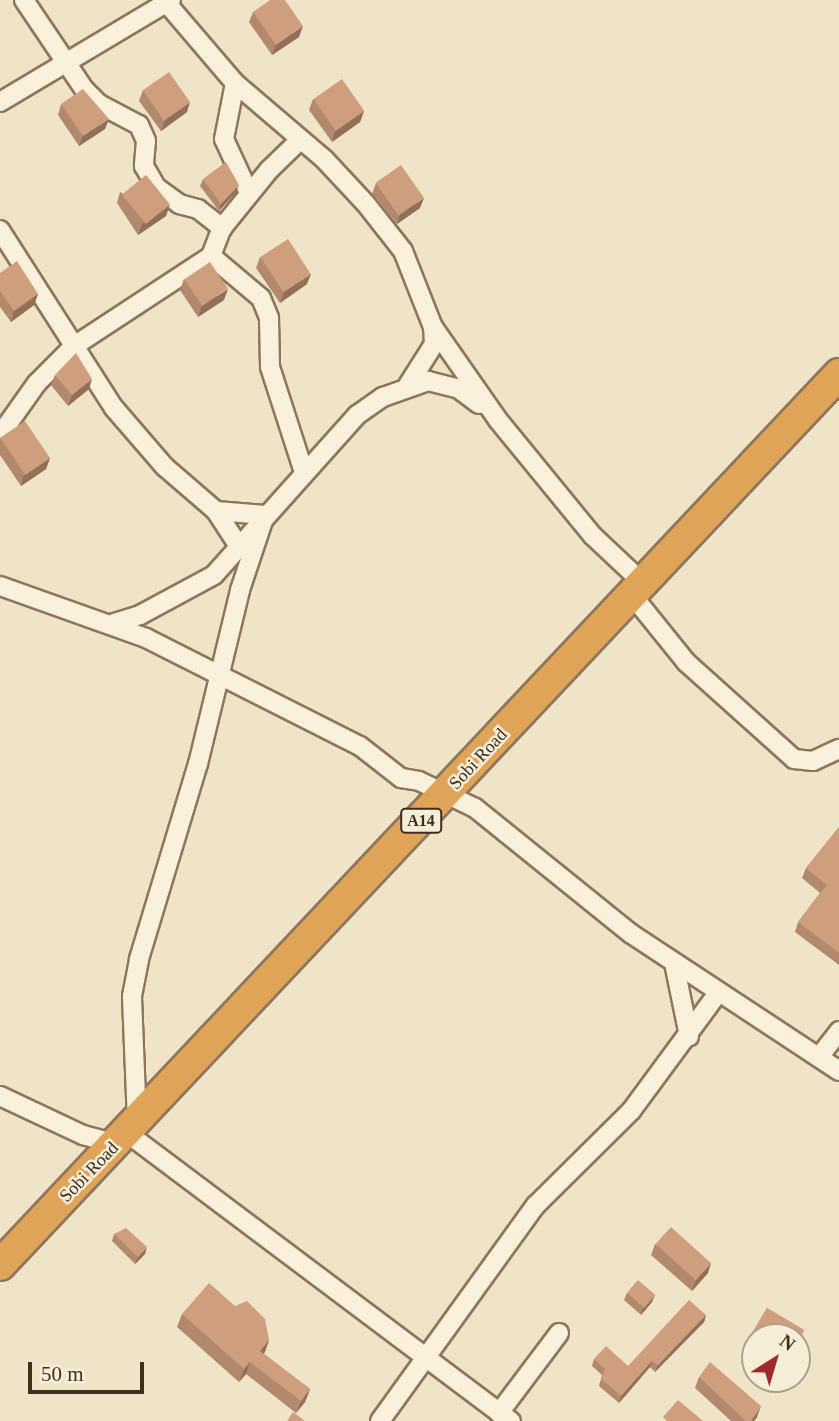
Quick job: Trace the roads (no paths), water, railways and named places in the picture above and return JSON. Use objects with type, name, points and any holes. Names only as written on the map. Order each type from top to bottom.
[{"type":"highway","name":"Sobi Road","points":[[0,1265],[839,374]]},
{"type":"street","points":[[24,0],[66,65],[99,104],[139,125],[146,141],[144,166],[156,187],[179,204],[198,209],[222,228]]},
{"type":"street","points":[[0,102],[66,65],[167,1],[235,83],[300,140],[366,204],[403,251],[433,327],[498,420],[637,589],[686,662],[794,759],[813,761],[839,749]]},
{"type":"street","points":[[235,83],[223,139],[249,193]]},
{"type":"street","points":[[0,435],[37,383],[74,346],[211,256],[222,228],[249,193],[300,140]]},
{"type":"street","points":[[0,230],[114,408],[165,467],[216,511],[240,548]]},
{"type":"street","points":[[211,256],[261,298],[269,317],[270,367],[304,472]]},
{"type":"street","points":[[114,623],[140,615],[215,575],[265,515],[357,415],[408,385],[434,344],[433,327]]},
{"type":"street","points":[[408,385],[444,383],[459,389],[498,420]]},
{"type":"street","points":[[293,434],[310,443],[333,441]]},
{"type":"street","points":[[216,511],[265,515]]},
{"type":"street","points":[[119,1141],[135,984],[220,675],[240,590],[265,515]]},
{"type":"street","points":[[0,586],[114,623],[360,746],[401,778],[447,793],[475,808],[674,963],[839,1071]]},
{"type":"street","points":[[674,963],[689,1036]]},
{"type":"street","points":[[380,1421],[536,1205],[631,1111],[689,1036],[718,993]]},
{"type":"street","points":[[820,1057],[839,1031]]},
{"type":"street","points":[[0,1096],[83,1135],[119,1141],[505,1417],[559,1333]]},
{"type":"street","points":[[83,1135],[119,1141]]}]
